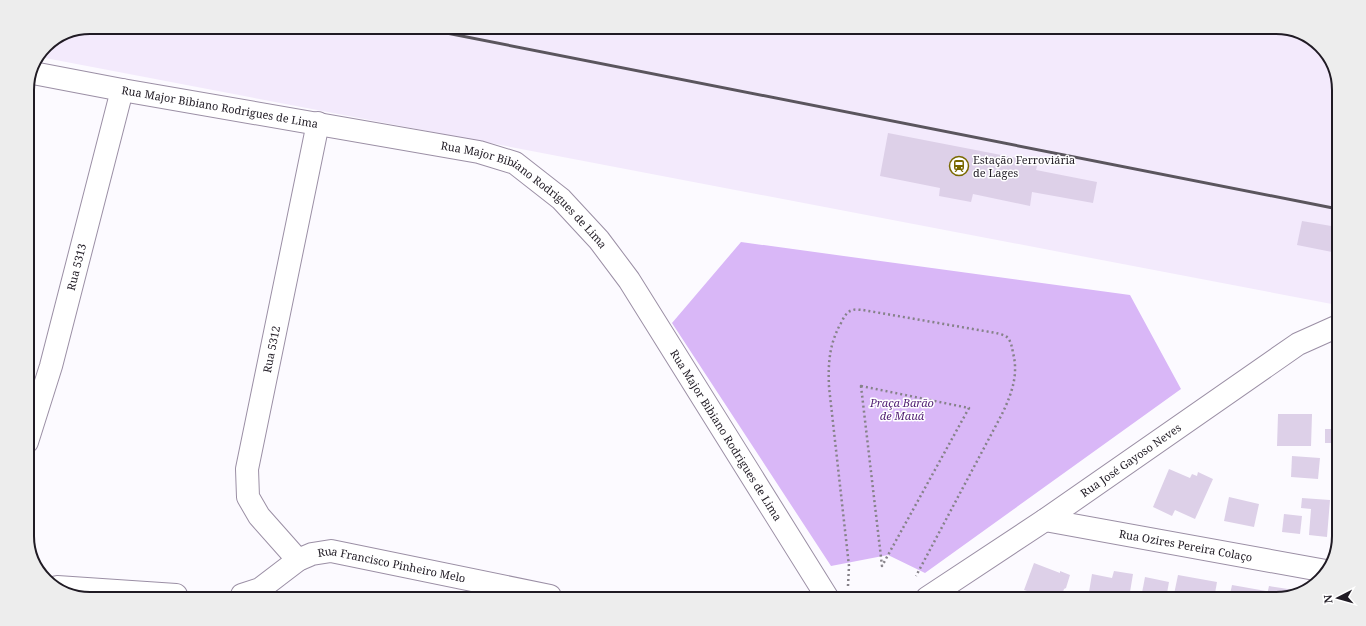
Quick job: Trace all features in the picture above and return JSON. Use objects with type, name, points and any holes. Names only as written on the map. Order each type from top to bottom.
[{"type":"street","name":"Rua Major Bibiano Rodrigues de Lima","points":[[37,74],[479,152],[515,163],[561,199],[599,240],[629,280],[824,592]]},
{"type":"street","name":"Rua 5313","points":[[34,420],[51,366],[122,90]]},
{"type":"street","name":"Rua 5312","points":[[298,560],[259,516],[251,503],[248,497],[247,469],[318,123]]},
{"type":"street","name":"Rua José Gayoso Neves","points":[[936,592],[1045,520],[1298,344],[1332,329]]},
{"type":"street","name":"Rua Ozires Pereira Colaço","points":[[1045,520],[1320,570]]},
{"type":"street","name":"Rua Francisco Pinheiro Melo","points":[[251,592],[260,589],[298,560],[312,554],[331,551],[531,592]]},
{"type":"street","points":[[67,588],[131,592]]},
{"type":"path","points":[[848,589],[849,566],[828,369],[829,353],[835,333],[845,315],[854,310],[863,310],[996,333],[1007,337],[1011,342],[1015,360],[1015,376],[1011,396],[998,423],[913,580]]},
{"type":"path","points":[[861,386],[969,408],[882,566],[861,386]]},
{"type":"shaded area","points":[[83,34],[1287,35],[1304,41],[1316,50],[1325,62],[1331,79],[1332,304],[45,58],[53,48],[62,41]]},
{"type":"green space","name":"Praça Barão de Mauá","points":[[741,242],[1130,295],[1181,389],[925,573],[888,555],[831,566],[672,323]]},
{"type":"building","name":"Estação Ferroviária de Lages","points":[[888,133],[1038,162],[1036,170],[1097,182],[1093,203],[1032,192],[1030,206],[973,194],[971,202],[939,196],[940,188],[880,176]]},
{"type":"building","points":[[1302,221],[1332,226],[1332,252],[1297,245]]},
{"type":"building","points":[[1278,414],[1312,414],[1311,446],[1277,446]]},
{"type":"building","points":[[1325,429],[1332,429],[1332,443],[1325,443]]},
{"type":"building","points":[[1292,456],[1320,458],[1318,479],[1291,477]]},
{"type":"building","points":[[1169,469],[1190,478],[1192,474],[1197,476],[1198,472],[1213,479],[1195,519],[1175,510],[1172,516],[1153,507]]},
{"type":"building","points":[[1229,497],[1259,504],[1254,527],[1224,521]]},
{"type":"building","points":[[1302,498],[1330,500],[1327,537],[1309,535],[1311,509],[1301,508]]},
{"type":"building","points":[[1284,514],[1302,516],[1300,534],[1282,532]]},
{"type":"building","points":[[1034,563],[1060,573],[1060,571],[1070,575],[1066,588],[1063,592],[1030,592],[1024,590]]},
{"type":"building","points":[[1114,571],[1133,574],[1130,592],[1089,592],[1092,574],[1112,578]]},
{"type":"building","points":[[1178,575],[1217,582],[1215,592],[1174,592]]},
{"type":"building","points":[[1145,577],[1169,582],[1167,592],[1142,592]]},
{"type":"building","points":[[1232,585],[1266,591],[1266,592],[1230,592]]},
{"type":"building","points":[[1269,586],[1292,590],[1283,592],[1268,592]]},
{"type":"railway","points":[[451,34],[1332,208]]},
{"type":"place","name":"Estação Ferroviária de Lages","points":[[959,166]]}]
